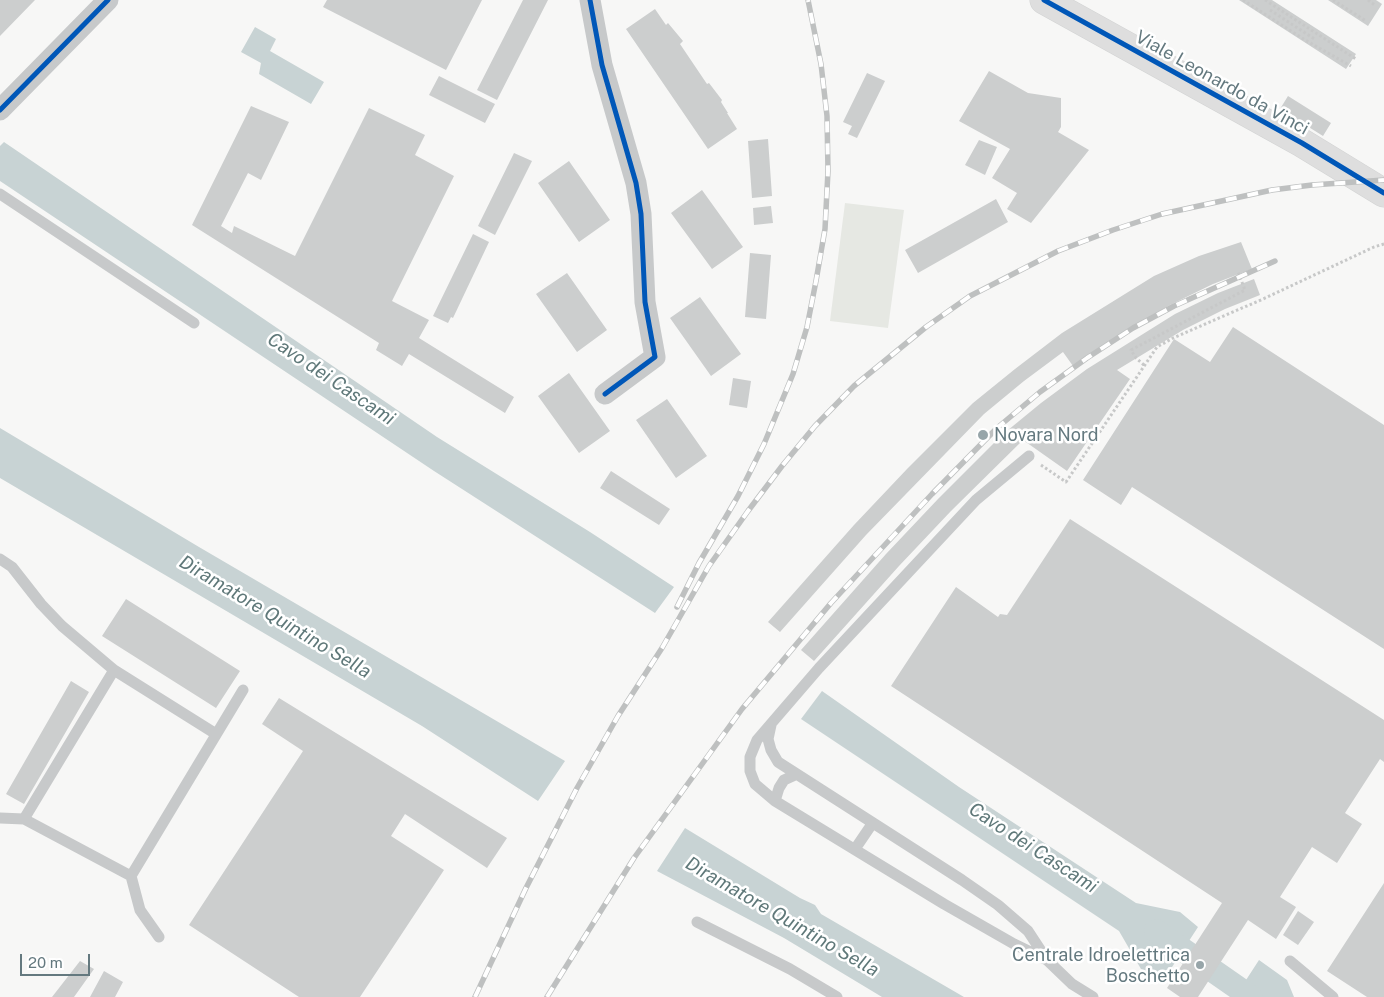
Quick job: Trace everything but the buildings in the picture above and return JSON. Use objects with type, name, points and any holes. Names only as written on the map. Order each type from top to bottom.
[{"type":"street","points":[[0,110],[108,0]]},
{"type":"street","points":[[590,0],[602,65],[636,183],[641,214],[645,302],[655,357],[605,394]]},
{"type":"street","name":"Viale Leonardo da Vinci","points":[[1044,0],[1302,143],[1384,193]]},
{"type":"lane","points":[[0,194],[194,323]]},
{"type":"lane","points":[[1029,456],[976,500],[819,668],[758,740],[750,757],[750,771],[755,784],[776,801],[1014,944],[1047,960]]},
{"type":"lane","points":[[0,559],[12,567],[41,604],[62,626],[114,670],[216,734]]},
{"type":"lane","points":[[24,819],[114,670]]},
{"type":"lane","points":[[160,937],[140,910],[131,876],[243,690]]},
{"type":"lane","points":[[772,724],[768,739],[771,750],[778,762],[795,775],[962,880],[998,905],[1028,931],[1047,960],[1072,984],[1093,997]]},
{"type":"lane","points":[[776,801],[779,788],[784,780],[795,775]]},
{"type":"lane","points":[[0,818],[24,819],[131,876]]},
{"type":"lane","points":[[855,849],[872,824]]},
{"type":"lane","points":[[696,922],[790,969],[837,997]]},
{"type":"lane","points":[[1290,961],[1333,997]]},
{"type":"path","points":[[1243,0],[1351,66]]},
{"type":"path","points":[[1265,0],[1356,59]]},
{"type":"path","points":[[1368,0],[1376,6]]},
{"type":"path","points":[[1335,1],[1366,21]]},
{"type":"path","points":[[1267,15],[1273,5]]},
{"type":"path","points":[[1270,10],[1322,44]]},
{"type":"path","points":[[1314,45],[1320,36]]},
{"type":"path","points":[[1029,456],[1066,482],[1157,347],[1173,338],[1384,244]]},
{"type":"path","points":[[1144,365],[1131,350],[1245,290],[1238,272]]},
{"type":"shaded area","points":[[845,203],[904,210],[888,328],[830,321]]},
{"type":"water","points":[[255,27],[276,39],[270,51],[324,82],[311,104],[259,74],[261,63],[241,52]]},
{"type":"water","points":[[4,142],[437,437],[590,532],[674,587],[655,613],[434,471],[0,181],[0,146]]},
{"type":"water","name":"Diramatore Quintino Sella","points":[[0,428],[565,761],[538,801],[422,726],[0,478]]},
{"type":"water","points":[[822,691],[959,787],[1136,903],[1180,912],[1198,927],[1163,981],[1141,969],[1119,931],[801,719]]},
{"type":"water","name":"Diramatore Quintino Sella","points":[[685,828],[800,898],[815,905],[821,914],[964,997],[882,997],[784,938],[657,871]]},
{"type":"water","points":[[1259,960],[1287,980],[1294,997],[1235,997]]},
{"type":"waterway","name":"Cavo dei Cascami","points":[[1156,931],[1251,997]]},
{"type":"railway","points":[[677,607],[699,563],[738,496],[764,444],[793,374],[807,327],[825,229],[828,171],[827,116],[821,64],[808,0]]},
{"type":"railway","points":[[475,997],[526,888],[577,788],[618,716],[662,648],[709,566],[782,466],[815,426],[854,386],[926,327],[970,296],[1058,251],[1162,214],[1272,190],[1384,180]]},
{"type":"railway","points":[[547,997],[634,858],[742,709],[831,603],[932,494],[997,428],[1040,392],[1133,328],[1174,306],[1275,261]]},
{"type":"cycle path","points":[[0,110],[108,0]]},
{"type":"cycle path","points":[[590,0],[602,65],[636,183],[641,214],[645,302],[655,357],[605,394]]},
{"type":"cycle path","points":[[1044,0],[1302,143],[1384,193]]},
{"type":"place","name":"Novara Nord","points":[[983,435]]},
{"type":"place","name":"Centrale Idroelettrica Boschetto","points":[[1200,965]]}]
